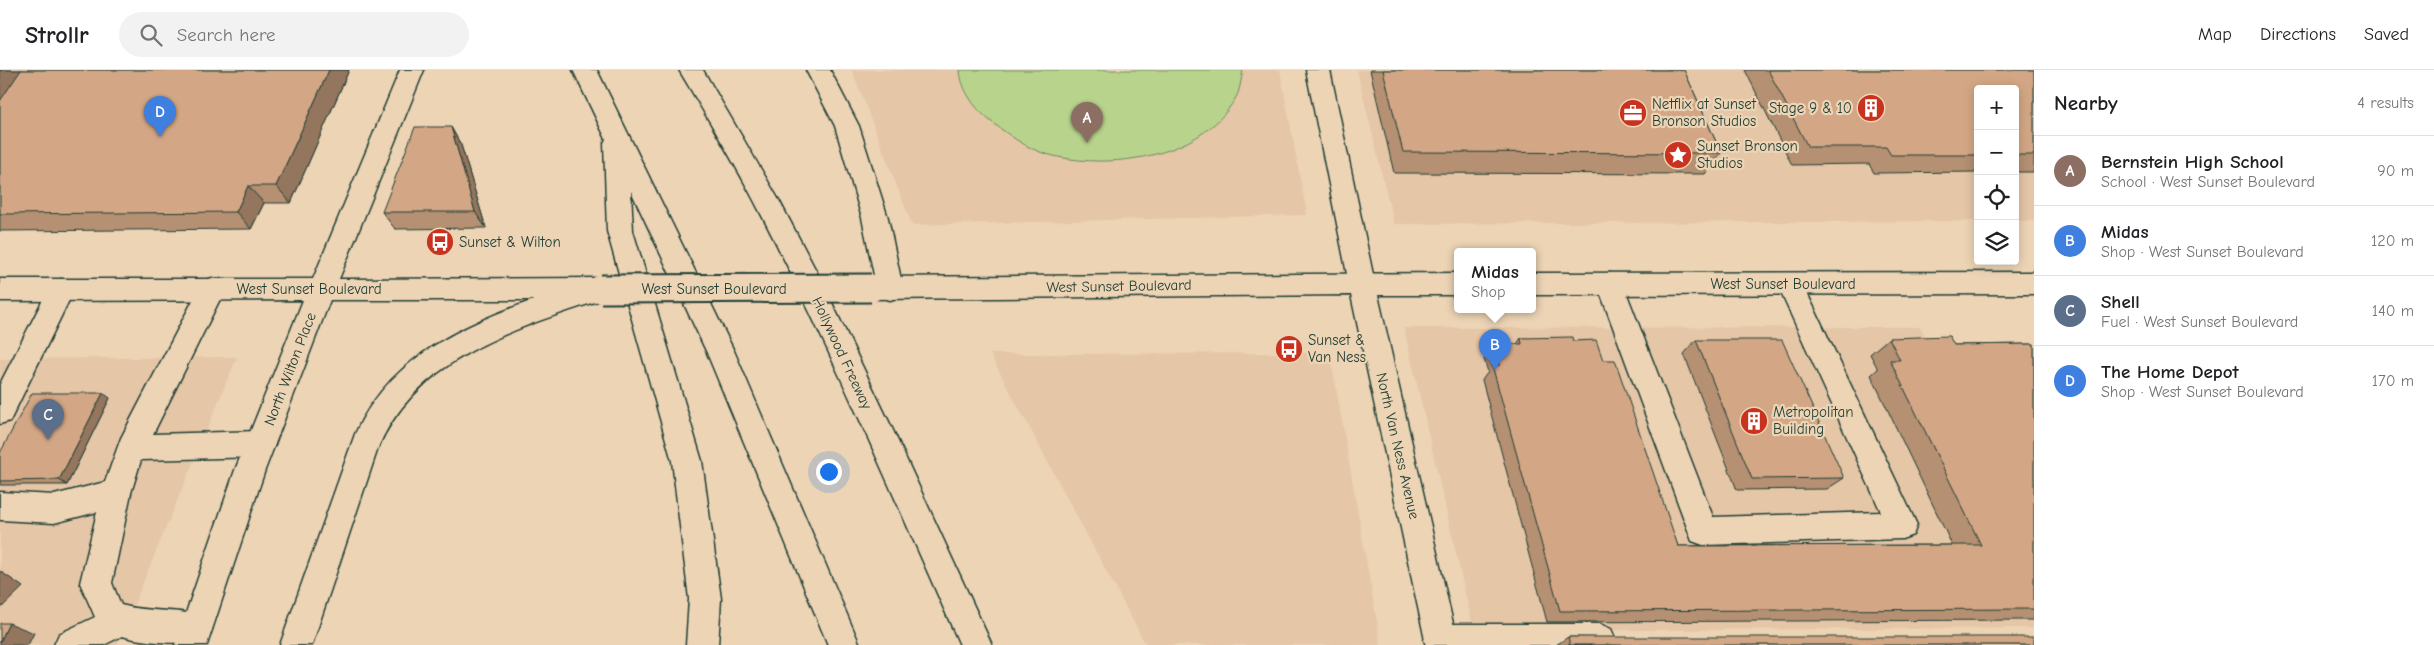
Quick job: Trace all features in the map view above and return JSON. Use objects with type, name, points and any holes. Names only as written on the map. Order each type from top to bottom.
[{"type":"main road","name":"North Wilton Place","points":[[194,637],[261,444],[412,70]]},
{"type":"main road","points":[[585,70],[721,353],[844,645]]},
{"type":"main road","name":"Hollywood Freeway","points":[[691,70],[764,197],[817,299],[976,645]]},
{"type":"main road","points":[[818,70],[847,126],[875,218],[880,288]]},
{"type":"main road","name":"North Van Ness Avenue","points":[[1318,70],[1362,284],[1441,643]]},
{"type":"main road","points":[[615,129],[620,232],[687,461],[705,599],[702,645]]},
{"type":"main road","name":"West Sunset Boulevard","points":[[1536,284],[2034,283]]},
{"type":"main road","name":"West Sunset Boulevard","points":[[0,290],[880,288],[1454,284]]},
{"type":"main road","points":[[1610,284],[1703,531],[1902,525],[1790,284]]},
{"type":"main road","points":[[194,637],[111,618],[96,583],[116,493],[131,447],[212,289]]},
{"type":"main road","points":[[296,645],[364,448],[376,420],[391,400],[414,376],[440,355],[475,335],[508,319],[601,289]]},
{"type":"main road","points":[[0,412],[61,290]]},
{"type":"main road","points":[[131,447],[261,444]]},
{"type":"main road","points":[[0,506],[54,509],[116,493]]},
{"type":"main road","points":[[70,645],[120,621]]},
{"type":"main road","points":[[1441,643],[1624,640]]},
{"type":"shaded area","points":[[852,70],[1280,70],[1307,215],[912,225]]},
{"type":"shaded area","name":"Sunset Bronson Studios","points":[[1357,70],[2034,70],[2034,221],[2019,221],[2019,85],[1974,85],[1974,221],[1394,224]]},
{"type":"shaded area","points":[[1920,327],[2034,539],[2034,628],[1474,631],[1404,328]]},
{"type":"shaded area","points":[[1330,353],[1381,645],[1146,645],[990,354]]},
{"type":"shaded area","points":[[237,357],[117,645],[0,645],[0,359]]},
{"type":"green space","points":[[960,70],[1243,70],[1235,99],[1219,119],[1199,135],[1176,147],[1150,155],[1123,160],[1096,161],[1070,159],[1046,154],[1025,145],[987,118],[976,106],[963,85]]},
{"type":"building","points":[[21,70],[329,70],[276,186],[248,186],[236,212],[0,214],[0,101]]},
{"type":"building","points":[[1383,70],[1684,70],[1721,153],[1403,152]]},
{"type":"building","name":"Stage 9 & 10","points":[[1768,70],[2034,70],[2034,155],[2019,155],[2019,85],[1974,85],[1974,155],[1891,155],[1886,147],[1808,147]]},
{"type":"building","points":[[415,127],[451,127],[475,212],[382,212]]},
{"type":"building","points":[[1949,336],[1954,345],[2034,344],[2034,609],[1560,611],[1492,365],[1500,365],[1495,344],[1522,344],[1521,338],[1572,337],[1573,341],[1596,340],[1603,360],[1615,360],[1678,546],[1981,545],[1890,360],[1900,360],[1889,338]]},
{"type":"building","name":"Metropolitan Building","points":[[1696,340],[1782,340],[1844,478],[1752,479]]},
{"type":"building","points":[[32,393],[103,393],[59,480],[0,481],[0,453]]},
{"type":"building","points":[[0,623],[9,623],[0,642]]},
{"type":"building","points":[[1568,637],[2034,637],[2034,645],[1570,645]]},
{"type":"place","name":"Stage 9 & 10","points":[[1871,108]]},
{"type":"place","name":"Netflix at Sunset Bronson Studios","points":[[1633,113]]},
{"type":"place","name":"The Home Depot","points":[[160,137]]},
{"type":"place","name":"Bernstein High School","points":[[1087,143]]},
{"type":"place","name":"Sunset Bronson Studios","points":[[1678,155]]},
{"type":"place","name":"Sunset & Wilton","points":[[440,242]]},
{"type":"place","name":"Sunset & Van Ness","points":[[1289,349]]},
{"type":"place","name":"Midas","points":[[1495,370]]},
{"type":"place","name":"Metropolitan Building","points":[[1754,421]]},
{"type":"place","name":"Shell","points":[[48,440]]}]
